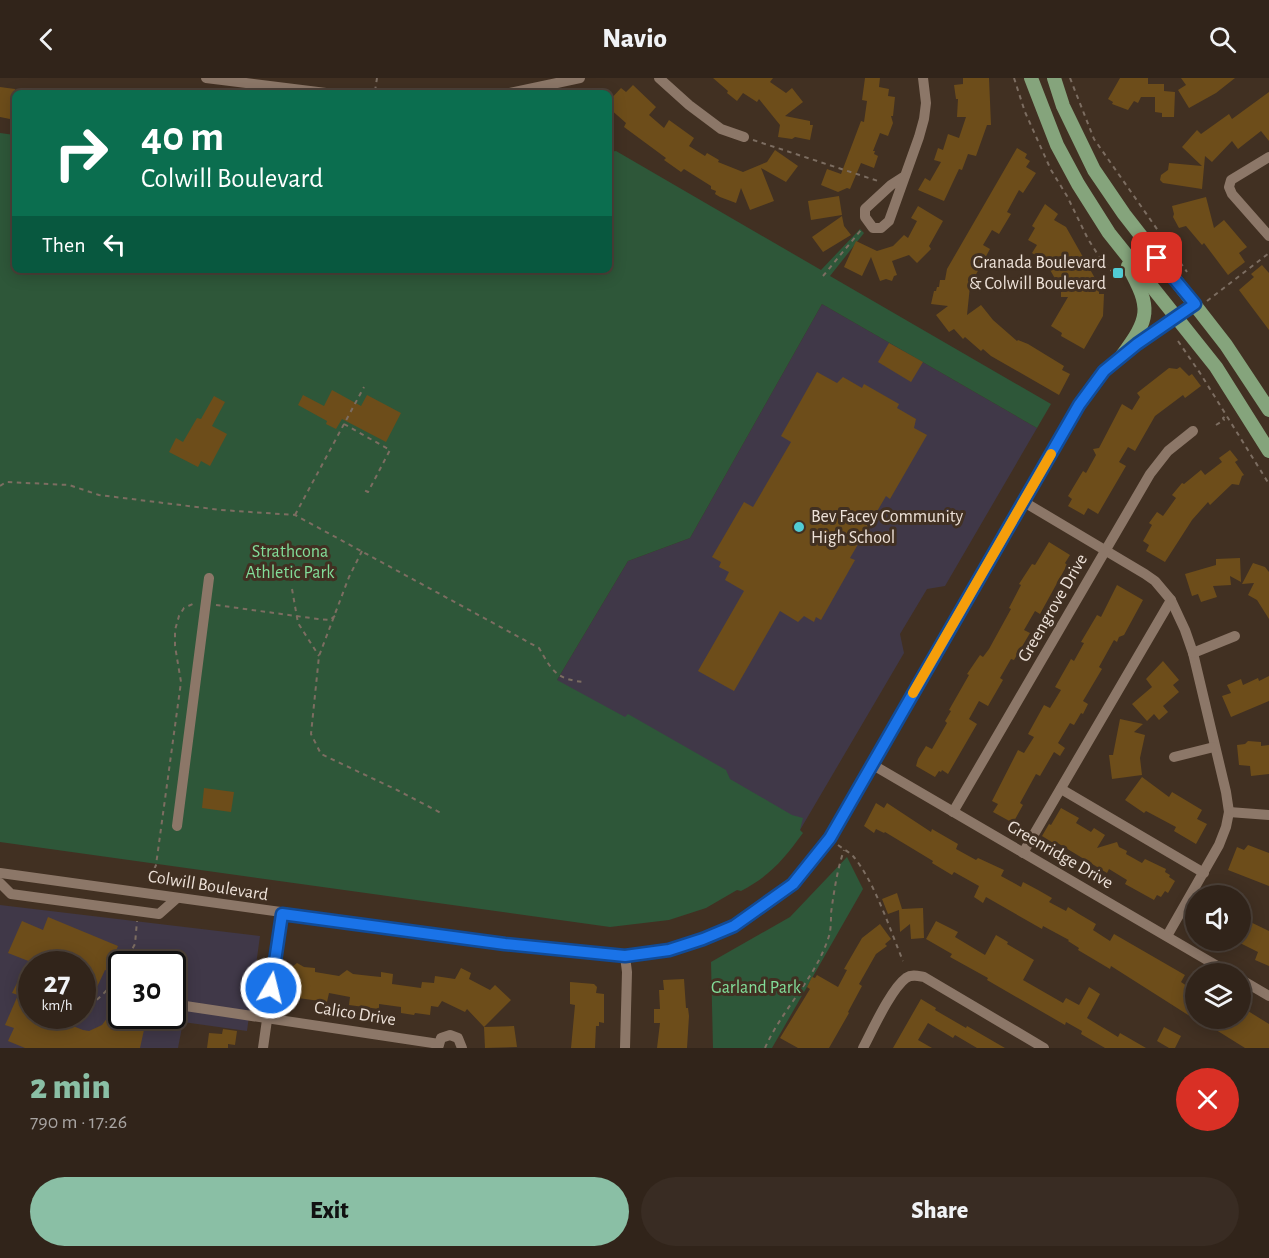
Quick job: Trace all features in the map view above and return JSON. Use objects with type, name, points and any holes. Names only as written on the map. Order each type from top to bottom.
[{"type":"main road","points":[[1031,78],[1057,145],[1141,290],[1145,313],[1139,333],[1121,357]]},
{"type":"main road","points":[[1054,78],[1064,106],[1094,170],[1124,214],[1201,302],[1269,410]]},
{"type":"main road","points":[[1109,233],[1216,366],[1269,451]]},
{"type":"street","points":[[206,78],[292,83],[316,90]]},
{"type":"street","points":[[524,90],[580,78]]},
{"type":"street","points":[[659,78],[721,129],[744,137]]},
{"type":"street","points":[[904,176],[865,209],[867,223],[873,228],[881,228],[889,221],[920,137],[926,103],[922,78]]},
{"type":"street","points":[[1269,157],[1231,180],[1229,187],[1232,194],[1269,236]]},
{"type":"street","name":"Colwill Boulevard","points":[[0,873],[505,944],[625,956],[669,950],[734,926],[793,884],[830,838],[1079,405],[1104,371],[1178,316],[1201,302]]},
{"type":"street","name":"Greengrove Drive","points":[[954,812],[1150,474],[1167,451],[1193,431]]},
{"type":"street","points":[[1024,502],[1146,574],[1171,600],[1193,653],[1229,812],[1219,845],[1167,936]]},
{"type":"street","points":[[177,826],[209,578]]},
{"type":"street","points":[[1023,853],[1171,600]]},
{"type":"street","points":[[1193,653],[1235,636]]},
{"type":"street","points":[[1174,757],[1214,747]]},
{"type":"street","name":"Greenridge Drive","points":[[873,765],[1212,963]]},
{"type":"street","points":[[1061,789],[1204,873]]},
{"type":"street","points":[[1229,812],[1269,815]]},
{"type":"street","points":[[0,883],[11,894],[159,914],[177,898]]},
{"type":"street","points":[[263,1048],[282,914]]},
{"type":"street","points":[[625,956],[627,972],[625,1048]]},
{"type":"street","points":[[863,1048],[897,987],[913,975],[924,977],[1042,1048]]},
{"type":"street","points":[[1251,985],[1269,996]]},
{"type":"street","name":"Calico Drive","points":[[186,1006],[438,1046],[443,1037],[454,1036],[461,1042],[462,1048]]},
{"type":"path","points":[[1014,78],[1025,112],[1051,170],[1067,196],[1088,239],[1100,258],[1123,284]]},
{"type":"path","points":[[1070,78],[1094,139],[1189,276]]},
{"type":"path","points":[[744,137],[891,185]]},
{"type":"path","points":[[823,276],[867,223]]},
{"type":"path","points":[[1201,302],[1269,253]]},
{"type":"path","points":[[1178,341],[1269,484]]},
{"type":"path","points":[[295,515],[364,387]]},
{"type":"path","points":[[1216,425],[1226,416]]},
{"type":"path","points":[[344,424],[390,450],[368,492],[364,490]]},
{"type":"path","points":[[0,486],[6,482],[69,485],[99,495],[221,510],[295,515],[539,648],[552,669],[567,680],[585,681]]},
{"type":"path","points":[[362,551],[349,577],[320,656],[311,734],[321,754],[441,813]]},
{"type":"path","points":[[292,589],[298,623],[320,656]]},
{"type":"path","points":[[151,877],[156,866],[181,682],[175,646],[175,630],[184,608],[194,603],[330,620],[336,615]]},
{"type":"path","points":[[765,1048],[773,1029],[799,993],[820,957],[829,935],[839,864],[844,850],[852,854],[865,876],[884,914],[903,961]]},
{"type":"path","points":[[131,951],[135,944],[137,918]]},
{"type":"path","points":[[96,1000],[108,990]]},
{"type":"shaded area","name":"Bev Facey Community High School","points":[[822,304],[1037,428],[945,586],[927,589],[900,634],[904,653],[800,830],[554,685],[628,561],[690,538]]},
{"type":"shaded area","points":[[0,905],[260,936],[247,1031],[186,1022],[186,951],[108,951],[108,1029],[182,1029],[178,1048],[0,1048]]},
{"type":"green space","name":"Strathcona Athletic Park","points":[[0,133],[12,135],[12,273],[612,273],[612,152],[616,151],[821,270],[860,229],[864,233],[830,276],[1051,404],[1037,428],[822,304],[690,538],[628,561],[557,680],[625,717],[628,714],[726,770],[730,779],[792,815],[803,818],[800,830],[803,833],[776,866],[761,879],[741,891],[737,890],[706,908],[669,920],[610,927],[0,842]]},
{"type":"green space","name":"Garland Park","points":[[847,857],[863,889],[772,1048],[713,1048],[711,962],[790,917]]},
{"type":"building","points":[[713,78],[773,78],[770,82],[786,93],[792,88],[803,102],[785,116],[810,121],[810,125],[813,125],[810,140],[778,137],[780,125],[759,99],[757,102],[743,93],[737,101]]},
{"type":"building","points":[[865,78],[880,78],[879,87],[889,89],[888,96],[895,97],[893,116],[891,116],[893,123],[888,136],[880,133],[873,151],[878,156],[874,168],[861,163],[850,189],[838,192],[821,185],[827,169],[841,174],[861,121],[864,122],[867,101],[862,100]]},
{"type":"building","points":[[963,78],[989,78],[991,125],[987,125],[976,156],[968,154],[962,170],[959,169],[944,201],[918,190],[925,178],[930,181],[941,162],[934,160],[938,148],[943,150],[948,134],[959,138],[966,117],[957,117],[958,99],[956,99],[954,85],[963,84]]},
{"type":"building","points":[[1120,78],[1148,78],[1148,84],[1164,84],[1164,91],[1175,92],[1174,117],[1162,117],[1162,113],[1155,112],[1155,97],[1141,97],[1138,103],[1134,101],[1128,110],[1112,104],[1113,102],[1108,99]]},
{"type":"building","points":[[1181,78],[1235,78],[1216,93],[1189,108],[1178,90],[1186,85]]},
{"type":"building","points":[[633,85],[656,107],[649,115],[664,128],[669,120],[694,138],[689,146],[705,156],[707,153],[719,160],[718,162],[743,172],[767,162],[775,150],[798,166],[786,182],[761,168],[774,201],[750,210],[741,188],[736,203],[720,197],[715,194],[716,191],[711,189],[711,186],[684,169],[681,172],[624,127],[626,123],[612,111],[612,98],[621,88],[626,92]]},
{"type":"building","points":[[0,87],[15,89],[12,90],[12,116],[10,119],[0,117]]},
{"type":"building","points":[[1269,92],[1269,141],[1261,131],[1238,149],[1232,141],[1212,162],[1205,156],[1202,189],[1163,183],[1160,180],[1161,175],[1168,170],[1169,163],[1202,166],[1182,147],[1197,130],[1201,134],[1229,114],[1232,119]]},
{"type":"building","points":[[1017,148],[1027,154],[1025,158],[1030,161],[1026,167],[1036,173],[1023,193],[1019,190],[1007,212],[1011,214],[999,234],[992,230],[983,245],[990,249],[974,278],[973,286],[970,286],[967,315],[981,305],[993,320],[1017,341],[1028,344],[1064,366],[1062,370],[1070,374],[1059,395],[991,356],[983,349],[981,351],[965,337],[963,339],[954,329],[949,332],[936,315],[948,306],[931,304],[940,280],[945,280],[947,269]]},
{"type":"building","points":[[839,196],[842,215],[811,220],[808,201]]},
{"type":"building","points":[[1206,197],[1214,228],[1224,220],[1247,247],[1239,253],[1245,262],[1228,275],[1204,243],[1202,245],[1186,226],[1179,228],[1173,217],[1172,206]]},
{"type":"building","points":[[1045,204],[1058,214],[1054,220],[1066,227],[1096,280],[1099,280],[1099,294],[1104,294],[1103,316],[1084,349],[1061,336],[1062,333],[1051,326],[1068,297],[1061,297],[1061,289],[1045,261],[1032,253],[1037,245],[1028,240],[1035,228],[1032,226]]},
{"type":"building","points":[[918,206],[943,221],[929,246],[931,249],[917,263],[909,255],[892,261],[897,275],[892,281],[886,279],[880,281],[871,257],[862,276],[844,267],[856,241],[877,251],[893,246],[904,235],[908,238],[917,221],[911,218]]},
{"type":"building","points":[[842,216],[844,226],[851,235],[823,252],[812,237]]},
{"type":"building","points":[[1262,265],[1269,273],[1269,330],[1239,290],[1254,277],[1251,274]]},
{"type":"building","points":[[889,343],[923,362],[911,382],[878,362]]},
{"type":"building","points":[[1180,367],[1189,376],[1192,374],[1201,386],[1185,398],[1183,395],[1155,416],[1135,451],[1128,447],[1119,462],[1126,466],[1098,514],[1088,508],[1084,515],[1068,506],[1072,499],[1068,496],[1083,471],[1086,473],[1096,455],[1093,449],[1099,448],[1122,404],[1132,410],[1140,397],[1137,393],[1169,368]]},
{"type":"building","name":"Bev Facey Community High School","points":[[817,372],[837,383],[843,377],[862,388],[864,384],[899,404],[897,408],[916,419],[914,428],[927,435],[890,499],[886,496],[850,558],[855,560],[821,620],[816,617],[814,622],[804,616],[798,622],[780,611],[734,691],[698,671],[744,591],[725,580],[729,572],[719,567],[721,562],[712,557],[744,502],[753,507],[791,442],[781,436]]},
{"type":"building","points":[[332,390],[361,406],[367,395],[401,413],[386,442],[342,419],[336,429],[326,424],[327,421],[298,405],[303,395],[324,406]]},
{"type":"building","points":[[214,396],[225,402],[212,426],[227,434],[210,466],[201,461],[198,467],[169,452],[176,438],[183,442],[197,418],[201,419]]},
{"type":"building","points":[[1230,450],[1238,460],[1235,462],[1244,475],[1239,485],[1232,484],[1210,505],[1208,502],[1192,520],[1165,562],[1146,551],[1149,545],[1143,541],[1152,525],[1149,523],[1157,512],[1163,516],[1176,498],[1172,495],[1182,483],[1184,484],[1201,470],[1205,475],[1222,462],[1219,458]]},
{"type":"building","points":[[1049,542],[1070,555],[1065,563],[1067,565],[1040,614],[1035,611],[1024,630],[1030,633],[1000,678],[1003,680],[988,706],[979,701],[969,719],[977,724],[948,774],[942,770],[935,777],[916,766],[918,759],[926,746],[932,749],[947,723],[945,721],[951,711],[949,710],[969,675],[967,674],[980,655],[983,657],[989,649],[1011,609],[1009,608],[1021,585],[1019,584],[1032,564],[1035,565]]},
{"type":"building","points":[[1240,558],[1241,582],[1230,576],[1231,585],[1213,586],[1217,597],[1201,602],[1198,594],[1192,596],[1185,574],[1216,565],[1216,559]]},
{"type":"building","points":[[1253,563],[1265,567],[1269,572],[1269,619],[1257,600],[1248,595],[1254,583],[1242,584]]},
{"type":"building","points":[[1117,585],[1143,600],[1124,635],[1119,637],[1117,642],[1114,640],[1099,667],[1102,669],[1083,701],[1088,704],[1083,714],[1081,713],[1074,725],[1070,723],[1058,743],[1065,748],[1060,756],[1054,752],[1040,776],[1036,774],[1020,803],[1023,805],[1013,823],[993,812],[998,804],[992,801],[1018,750],[1024,753],[1034,737],[1028,734],[1044,705],[1050,708],[1061,690],[1055,687],[1071,659],[1074,661],[1084,643],[1081,642],[1097,615],[1101,617]]},
{"type":"building","points":[[1163,661],[1179,680],[1173,685],[1179,692],[1163,706],[1168,712],[1159,720],[1154,714],[1147,721],[1132,704],[1152,687],[1146,679]]},
{"type":"building","points":[[1269,676],[1269,701],[1231,717],[1222,696],[1231,693],[1227,685],[1241,679],[1243,685]]},
{"type":"building","points":[[1120,719],[1143,724],[1134,732],[1145,735],[1140,758],[1142,775],[1112,779],[1109,755],[1113,755]]},
{"type":"building","points":[[1248,741],[1261,742],[1261,746],[1269,745],[1269,774],[1251,776],[1250,766],[1239,765],[1237,745]]},
{"type":"building","points":[[1142,777],[1169,797],[1172,792],[1202,810],[1197,819],[1207,824],[1196,844],[1174,831],[1176,827],[1146,811],[1144,813],[1125,800]]},
{"type":"building","points":[[204,788],[234,792],[231,812],[202,808]]},
{"type":"building","points":[[876,803],[884,808],[887,803],[931,832],[932,829],[958,844],[956,849],[976,860],[978,858],[1004,870],[1001,876],[1021,887],[1023,882],[1052,898],[1049,902],[1066,911],[1068,907],[1096,924],[1093,930],[1110,941],[1114,934],[1185,975],[1181,982],[1185,985],[1185,1013],[1111,966],[1110,969],[1078,950],[1079,948],[1069,940],[1043,926],[1042,929],[986,897],[983,903],[974,897],[979,886],[954,872],[952,875],[885,832],[876,829],[874,833],[864,826]]},
{"type":"building","points":[[1061,808],[1079,818],[1076,823],[1091,832],[1094,828],[1105,835],[1097,848],[1117,842],[1119,847],[1127,851],[1126,854],[1142,863],[1145,859],[1166,869],[1165,872],[1175,881],[1168,893],[1165,891],[1161,897],[1157,895],[1154,900],[1125,884],[1127,880],[1109,869],[1107,873],[1042,836]]},
{"type":"building","points":[[1248,845],[1269,853],[1269,886],[1228,870],[1237,847],[1244,850]]},
{"type":"building","points":[[897,893],[902,909],[923,908],[924,938],[911,939],[910,924],[900,932],[899,910],[888,914],[882,899]]},
{"type":"building","points":[[48,917],[118,946],[116,951],[108,951],[108,971],[105,970],[97,987],[96,951],[18,951],[18,957],[8,953],[22,921],[43,930]]},
{"type":"building","points":[[936,921],[958,932],[955,937],[985,955],[996,935],[1008,942],[1007,944],[1034,960],[1023,980],[1063,1003],[1066,998],[1079,1005],[1089,987],[1100,994],[1087,1018],[1118,1037],[1120,1033],[1146,1048],[1105,1048],[1081,1034],[1082,1031],[1066,1022],[1065,1025],[987,980],[988,978],[950,957],[952,954],[926,939]]},
{"type":"building","points":[[1251,922],[1269,931],[1269,966],[1255,960],[1258,952],[1251,948]]},
{"type":"building","points":[[880,924],[891,939],[885,944],[887,946],[876,954],[859,984],[862,986],[849,1013],[829,1048],[798,1048],[780,1038],[810,989],[807,987],[812,977],[815,978],[817,975],[838,987],[847,970],[844,969],[862,938]]},
{"type":"building","points":[[297,963],[304,967],[315,968],[315,972],[339,976],[347,970],[353,974],[381,977],[381,972],[393,974],[392,984],[421,988],[422,982],[434,983],[435,976],[455,979],[461,968],[471,973],[469,979],[490,990],[495,985],[511,1000],[484,1027],[467,1009],[465,1012],[442,1001],[438,1007],[431,1006],[430,1015],[415,1013],[414,1015],[401,1013],[401,1007],[379,1004],[379,1009],[349,1005],[350,997],[329,993],[327,1002],[298,998],[299,989],[289,988],[292,967]]},
{"type":"building","points":[[684,979],[686,1008],[688,1008],[689,1016],[687,1048],[657,1048],[660,1023],[654,1023],[654,1009],[660,1009],[659,990],[664,990],[663,980]]},
{"type":"building","points":[[18,981],[18,995],[12,993]]},
{"type":"building","points":[[570,982],[594,984],[597,987],[596,993],[604,994],[604,1023],[599,1022],[599,1026],[596,1026],[595,1048],[571,1048],[575,1005],[570,1004]]},
{"type":"building","points":[[18,995],[18,1029],[89,1031],[102,1025],[108,1017],[108,1029],[144,1029],[140,1048],[25,1048],[8,1041],[14,1028],[5,1025]]},
{"type":"building","points":[[921,999],[936,1008],[935,1010],[1005,1048],[977,1048],[955,1035],[953,1038],[928,1023],[918,1040],[932,1048],[893,1048]]},
{"type":"building","points":[[1251,1013],[1269,1024],[1269,1048],[1245,1048],[1215,1029],[1251,1029]]},
{"type":"building","points":[[514,1026],[517,1047],[485,1048],[484,1027]]},
{"type":"building","points":[[1164,1027],[1181,1036],[1175,1048],[1169,1048],[1157,1041]]},
{"type":"building","points":[[223,1029],[237,1031],[235,1045],[228,1044],[228,1048],[207,1048],[209,1033],[222,1034]]},
{"type":"slow traffic","points":[[913,693],[1051,454]]},
{"type":"place","name":"Granada Boulevard & Colwill Boulevard","points":[[1118,273]]},
{"type":"place","name":"Bev Facey Community High School","points":[[799,527]]},
{"type":"route","points":[[271,988],[282,914],[505,944],[625,956],[669,950],[734,926],[793,884],[830,838],[1079,405],[1104,371],[1137,344],[1195,304],[1157,258]]}]
